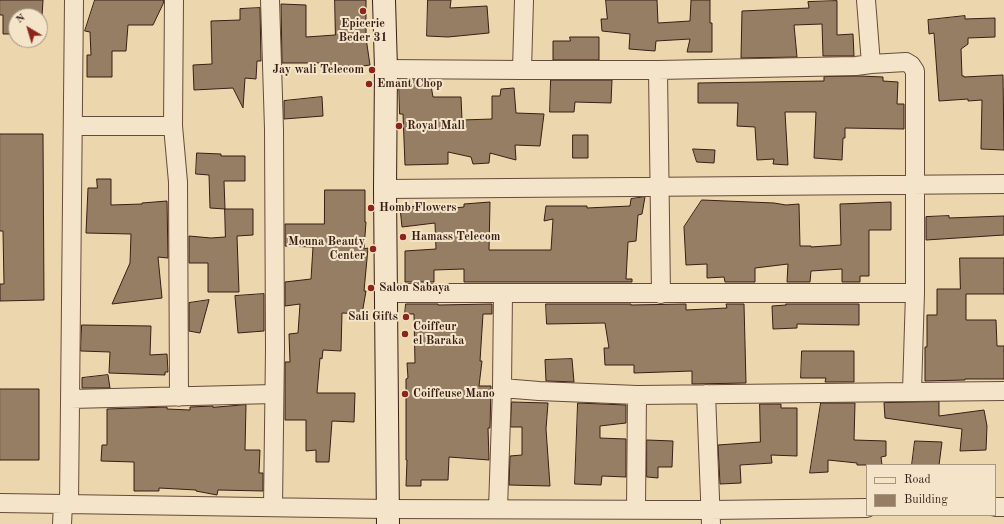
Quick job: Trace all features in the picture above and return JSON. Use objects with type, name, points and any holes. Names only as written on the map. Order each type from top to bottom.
[{"type":"street","points":[[62,524],[66,504],[70,399],[74,0]]},
{"type":"street","points":[[174,0],[173,126],[178,182],[179,397]]},
{"type":"street","points":[[270,0],[274,129],[275,342],[273,507]]},
{"type":"street","points":[[384,0],[386,69],[385,188],[387,516]]},
{"type":"street","points":[[522,70],[524,0]]},
{"type":"street","points":[[866,0],[871,64]]},
{"type":"street","points":[[386,69],[658,70],[856,66],[906,62],[911,65],[915,71],[916,185],[912,391]]},
{"type":"street","points":[[658,70],[661,294]]},
{"type":"street","points":[[73,126],[173,126]]},
{"type":"street","points":[[385,188],[1004,184]]},
{"type":"street","points":[[386,293],[915,293]]},
{"type":"street","points":[[501,514],[503,293]]},
{"type":"street","points":[[502,388],[637,395],[1004,391]]},
{"type":"street","points":[[70,399],[274,394]]},
{"type":"street","points":[[706,394],[711,517]]},
{"type":"street","points":[[636,510],[637,395]]},
{"type":"street","points":[[0,503],[273,507],[387,516],[636,510],[711,517],[818,517],[866,508]]},
{"type":"building","points":[[0,0],[43,0],[42,8],[8,8],[8,34],[3,34],[3,15],[0,15]]},
{"type":"building","points":[[95,0],[164,0],[153,25],[128,25],[126,51],[112,51],[112,77],[87,77],[87,55],[91,55],[90,32],[85,31]]},
{"type":"building","points":[[335,0],[366,0],[366,38],[370,65],[323,72],[321,63],[282,63],[281,4],[306,5],[306,37],[335,35]]},
{"type":"building","points":[[428,0],[451,0],[450,8],[487,6],[489,33],[448,37],[427,36]]},
{"type":"building","points":[[606,0],[657,0],[658,23],[690,21],[691,0],[710,0],[712,52],[687,52],[690,39],[656,41],[655,51],[629,49],[630,34],[602,31],[601,19],[607,19]]},
{"type":"building","points":[[837,1],[837,35],[853,34],[854,56],[823,56],[822,24],[794,25],[797,57],[741,58],[742,11],[809,8],[808,2]]},
{"type":"building","points":[[260,8],[261,61],[257,61],[256,79],[245,78],[243,108],[233,88],[194,90],[193,65],[212,64],[211,21],[240,20],[240,9]]},
{"type":"building","points":[[965,16],[965,19],[995,18],[995,37],[968,38],[968,44],[961,49],[962,76],[1003,75],[1004,150],[981,149],[982,100],[968,101],[968,99],[939,101],[934,33],[929,34],[928,20]]},
{"type":"building","points":[[570,37],[599,37],[599,60],[553,60],[553,41],[570,41]]},
{"type":"building","points":[[824,77],[883,77],[883,81],[898,82],[897,104],[904,104],[904,129],[845,128],[842,160],[814,158],[816,112],[785,112],[788,165],[773,164],[774,159],[757,160],[755,127],[737,126],[738,103],[698,103],[698,83],[824,81]]},
{"type":"building","points":[[399,80],[430,80],[433,97],[461,97],[462,120],[492,119],[492,96],[500,96],[501,89],[514,88],[516,113],[544,114],[540,146],[515,145],[516,160],[490,153],[489,163],[473,164],[471,157],[448,152],[448,164],[405,165],[403,114],[400,114]]},
{"type":"building","points":[[551,80],[612,80],[611,103],[575,102],[574,112],[550,112]]},
{"type":"building","points":[[322,97],[323,116],[284,119],[284,101]]},
{"type":"building","points":[[0,134],[43,134],[44,300],[0,301],[0,284],[4,284],[3,231],[0,231]]},
{"type":"building","points":[[573,135],[588,135],[588,158],[573,158]]},
{"type":"building","points":[[693,149],[715,150],[714,163],[697,162]]},
{"type":"building","points":[[197,153],[221,154],[221,156],[245,156],[245,181],[224,181],[225,209],[210,208],[209,175],[196,174]]},
{"type":"building","points":[[97,179],[111,179],[111,205],[142,204],[167,201],[168,258],[158,257],[162,298],[112,304],[130,263],[131,234],[86,233],[88,188],[97,188]]},
{"type":"building","points":[[325,190],[365,190],[366,222],[364,249],[368,248],[364,291],[366,291],[362,314],[342,313],[341,351],[323,350],[322,359],[320,358],[317,393],[355,393],[354,422],[332,421],[329,462],[316,462],[316,450],[306,451],[306,420],[285,420],[285,362],[290,362],[289,334],[298,333],[300,304],[285,306],[285,282],[311,279],[313,247],[285,246],[285,224],[324,224]]},
{"type":"building","points":[[645,197],[642,214],[638,215],[636,241],[628,242],[626,279],[632,279],[632,282],[464,282],[464,269],[434,270],[434,282],[405,282],[405,251],[436,249],[435,223],[402,227],[400,208],[435,204],[434,210],[464,207],[464,204],[490,202],[489,250],[551,250],[553,219],[544,221],[546,206],[587,206],[587,208],[630,206],[631,199]]},
{"type":"building","points":[[702,200],[774,203],[786,205],[799,204],[800,246],[811,247],[841,245],[840,204],[891,202],[891,230],[869,230],[869,276],[860,276],[860,282],[842,282],[842,269],[811,271],[810,282],[787,282],[788,264],[755,268],[755,282],[725,282],[724,277],[707,278],[707,264],[686,265],[684,227]]},
{"type":"building","points":[[225,209],[253,209],[253,235],[237,236],[239,292],[208,292],[208,263],[189,263],[189,236],[211,238],[225,237]]},
{"type":"building","points":[[949,216],[949,218],[1004,216],[1004,235],[926,240],[926,217]]},
{"type":"building","points":[[960,258],[1004,258],[1004,294],[966,294],[966,320],[996,320],[997,346],[1004,346],[1004,379],[925,381],[927,315],[937,315],[937,289],[960,289]]},
{"type":"building","points":[[264,294],[264,331],[238,333],[235,296]]},
{"type":"building","points":[[209,300],[200,333],[189,331],[189,303]]},
{"type":"building","points":[[406,304],[492,304],[492,314],[483,314],[480,361],[482,361],[479,386],[491,386],[490,428],[488,428],[489,460],[449,457],[448,480],[421,480],[421,486],[406,486],[407,363],[415,363],[414,314],[405,314]]},
{"type":"building","points":[[546,304],[686,304],[686,310],[727,308],[726,304],[744,304],[746,383],[692,384],[692,371],[634,373],[634,365],[605,365],[604,348],[609,348],[605,323],[547,324]]},
{"type":"building","points":[[786,304],[859,304],[859,325],[797,324],[797,328],[773,329],[772,306]]},
{"type":"building","points":[[82,325],[151,326],[150,355],[167,354],[168,372],[165,372],[165,375],[109,373],[110,352],[81,351]]},
{"type":"building","points":[[802,351],[854,351],[854,382],[825,382],[826,378],[801,378]]},
{"type":"building","points":[[572,359],[574,382],[546,381],[545,360]]},
{"type":"building","points":[[108,375],[110,388],[82,388],[82,378]]},
{"type":"building","points":[[0,389],[39,389],[39,460],[0,460]]},
{"type":"building","points":[[512,402],[548,403],[546,429],[550,486],[509,485],[510,456],[522,455],[522,427],[511,427]]},
{"type":"building","points":[[939,402],[939,416],[984,410],[987,426],[986,450],[960,451],[962,429],[885,418],[884,403]]},
{"type":"building","points":[[578,403],[626,405],[626,423],[600,426],[600,438],[626,439],[626,477],[602,476],[601,485],[575,484]]},
{"type":"building","points":[[821,403],[855,403],[854,440],[886,441],[886,456],[881,457],[882,464],[857,465],[857,463],[828,460],[828,472],[810,473]]},
{"type":"building","points":[[760,404],[781,404],[781,408],[797,408],[797,456],[771,455],[772,463],[740,465],[741,483],[720,484],[718,445],[760,442]]},
{"type":"building","points":[[246,405],[245,450],[260,450],[259,473],[263,473],[263,491],[218,490],[217,495],[196,490],[159,488],[159,491],[134,491],[134,462],[101,461],[102,445],[107,445],[107,409],[167,407],[167,409],[190,410],[190,407]]},
{"type":"building","points":[[647,440],[673,441],[672,467],[658,467],[658,478],[647,477]]},
{"type":"building","points":[[915,441],[942,442],[939,464],[912,464]]},
{"type":"place","name":"Epicerie Beder 31","points":[[363,11]]},
{"type":"place","name":"Jay wali Telecom","points":[[372,70]]},
{"type":"place","name":"Emant Chop","points":[[369,84]]},
{"type":"place","name":"Royal Mall","points":[[399,126]]},
{"type":"place","name":"Homb Flowers","points":[[371,208]]},
{"type":"place","name":"Hamass Telecom","points":[[403,237]]},
{"type":"place","name":"Mouna Beauty Center","points":[[373,249]]},
{"type":"place","name":"Salon Sabaya","points":[[371,288]]},
{"type":"place","name":"Sali Gifts","points":[[406,317]]},
{"type":"place","name":"Coiffeur el Baraka","points":[[405,334]]},
{"type":"place","name":"Coiffeuse Mano","points":[[405,394]]}]
